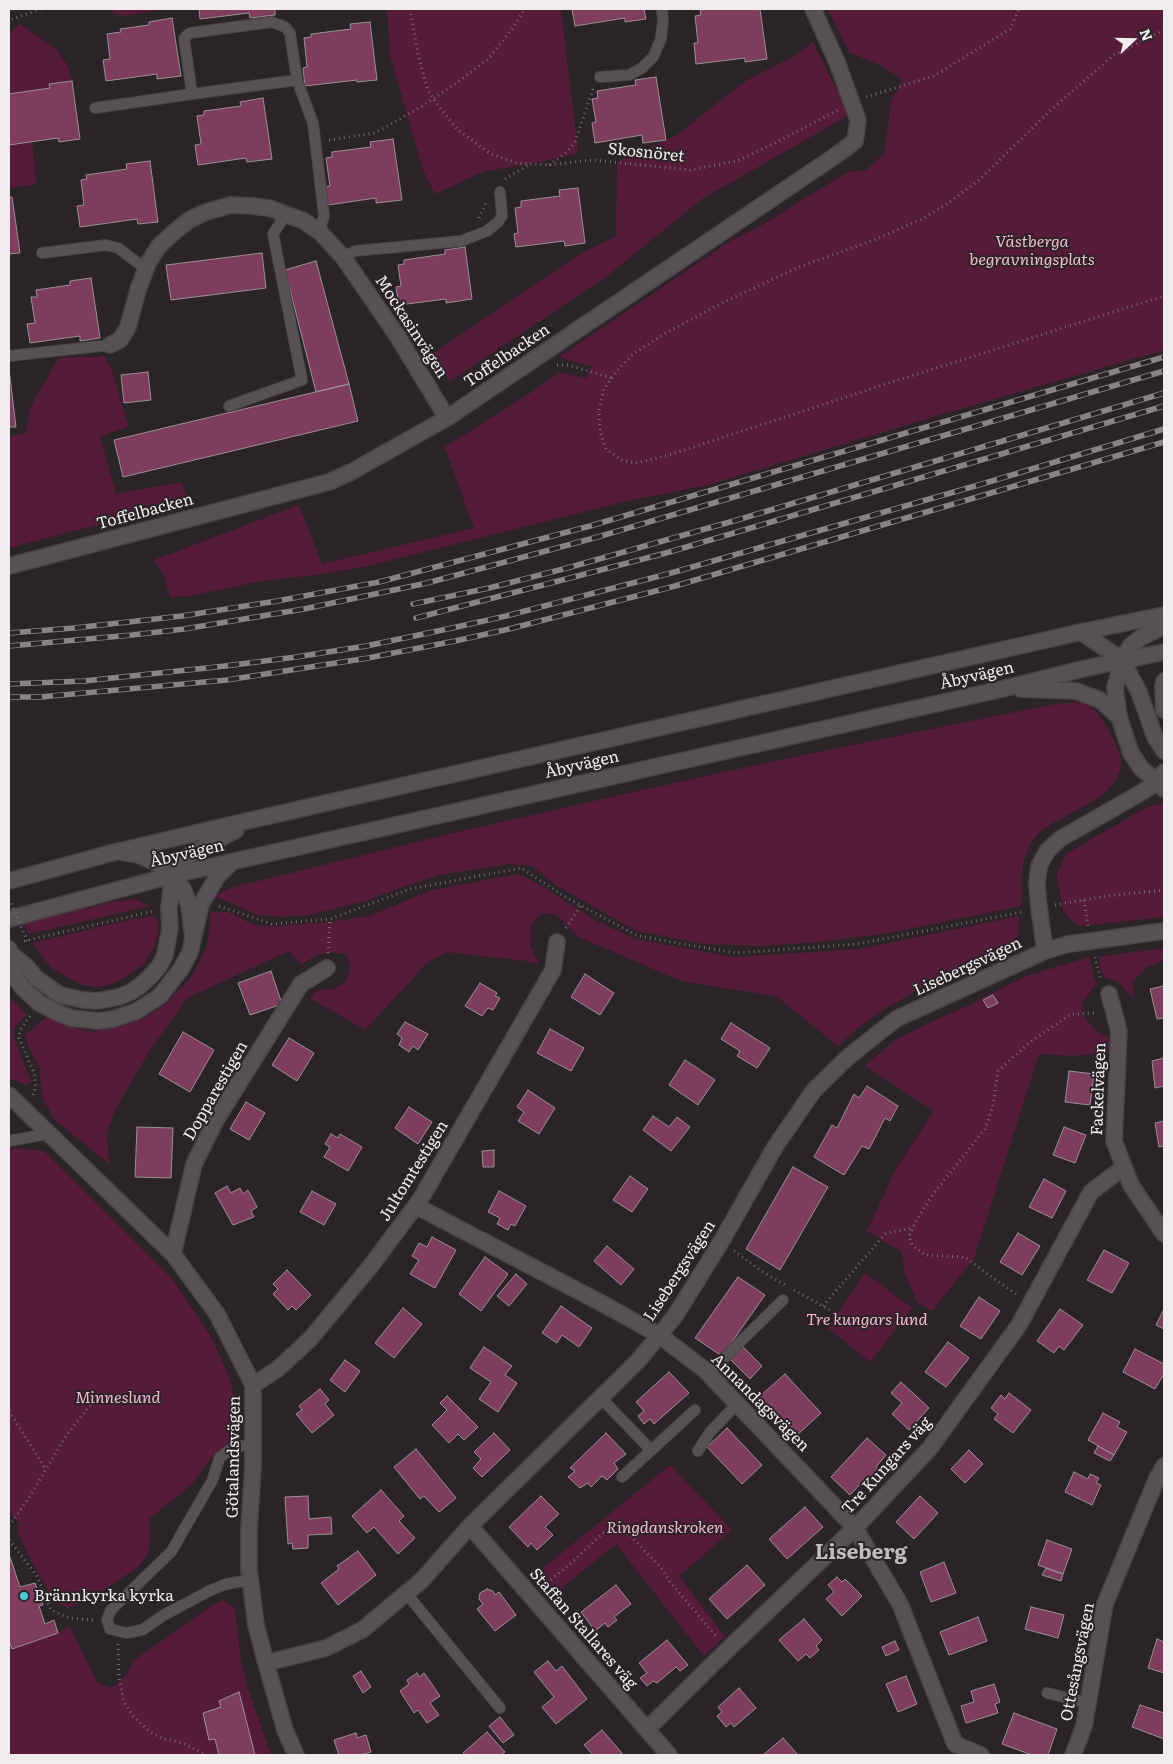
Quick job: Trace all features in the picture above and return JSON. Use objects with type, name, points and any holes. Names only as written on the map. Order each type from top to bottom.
[{"type":"street","name":"Toffelbacken","points":[[9,566],[329,482],[351,472],[447,418],[855,141],[858,120],[837,62],[813,9]]},
{"type":"street","name":"Mockasinvägen","points":[[110,345],[120,340],[128,327],[146,269],[159,246],[189,220],[206,212],[231,205],[252,206],[286,214],[304,221],[319,231],[343,257],[398,337],[447,418]]},
{"type":"street","name":"Åbyvägen","points":[[9,881],[115,852],[260,818],[1081,632],[1164,615]]},
{"type":"street","points":[[1161,781],[1141,768],[1130,753],[1119,717],[1115,688],[1122,660],[1131,646],[1142,637],[1164,626]]},
{"type":"street","points":[[1081,632],[1122,660],[1139,692],[1155,737],[1164,751]]},
{"type":"street","name":"Åbyvägen","points":[[9,919],[173,875],[1164,652]]},
{"type":"street","points":[[1164,682],[1162,687],[1164,710]]},
{"type":"street","points":[[1002,689],[1076,690],[1100,700],[1119,717]]},
{"type":"street","name":"Lisebergsvägen","points":[[1045,951],[1038,884],[1039,866],[1047,851],[1060,839],[1161,781]]},
{"type":"street","points":[[12,948],[36,978],[60,995],[96,1001],[119,997],[141,985],[160,965],[168,943],[170,928],[169,908],[173,875],[185,858],[260,818]]},
{"type":"street","points":[[115,852],[138,855],[157,863],[173,875],[183,889],[189,905],[193,938]]},
{"type":"street","points":[[12,948],[13,974],[22,987],[39,1003],[58,1013],[71,1018],[98,1021],[112,1019],[137,1011],[160,996],[181,969],[190,952],[200,904],[218,877],[232,862]]},
{"type":"street","name":"Lisebergsvägen","points":[[266,1663],[326,1648],[362,1630],[422,1580],[470,1526],[638,1361],[675,1316],[721,1242],[775,1147],[814,1090],[847,1058],[896,1020],[1045,951],[1068,944],[1164,931]]},
{"type":"street","name":"Jultomtestigen","points":[[253,1385],[278,1369],[311,1338],[370,1267],[416,1206],[553,970],[557,942]]},
{"type":"street","name":"Dopparestigen","points":[[173,1254],[194,1164],[216,1120],[301,984],[327,968]]},
{"type":"street","name":"Fackelvägen","points":[[1109,994],[1119,1031],[1114,1142],[1131,1185],[1164,1234]]},
{"type":"street","name":"Götalandsvägen","points":[[9,1095],[47,1134],[173,1254],[217,1314],[253,1385],[254,1444],[249,1529],[251,1580],[256,1625],[285,1730],[296,1755]]},
{"type":"street","name":"Tre Kungars väg","points":[[646,1729],[856,1528],[930,1448],[1019,1325],[1091,1192],[1124,1167]]},
{"type":"street","name":"Annandagsvägen","points":[[416,1206],[659,1335],[709,1374],[856,1528],[900,1604],[955,1744],[981,1755]]},
{"type":"street","name":"Ottesångsvägen","points":[[1073,1755],[1084,1726],[1106,1604],[1157,1478],[1164,1466]]},
{"type":"street","name":"Staffan Stallares väg","points":[[470,1526],[669,1755]]},
{"type":"lane","points":[[600,77],[629,75],[642,68],[653,57],[661,38],[662,9]]},
{"type":"lane","points":[[192,94],[184,38],[190,33],[272,22],[285,27],[290,33],[297,80],[312,123],[316,143],[324,216],[319,231]]},
{"type":"lane","points":[[95,108],[297,80]]},
{"type":"lane","name":"Mockasinvägen","points":[[343,257],[355,251],[460,241],[487,230],[498,222],[502,216],[500,192]]},
{"type":"lane","points":[[229,406],[302,380],[273,234],[286,214]]},
{"type":"lane","points":[[42,253],[106,246],[118,248],[146,269]]},
{"type":"lane","name":"Mockasinvägen","points":[[9,356],[110,345]]},
{"type":"lane","points":[[9,1140],[47,1134]]},
{"type":"lane","points":[[709,1374],[784,1300]]},
{"type":"lane","points":[[600,1397],[651,1450]]},
{"type":"lane","points":[[698,1451],[710,1432],[738,1403]]},
{"type":"lane","points":[[622,1477],[695,1410]]},
{"type":"lane","points":[[251,1580],[226,1584],[208,1591],[164,1615],[142,1630],[126,1633],[110,1629],[107,1620],[111,1610],[171,1552],[212,1481],[220,1457],[234,1447],[254,1444]]},
{"type":"lane","points":[[406,1593],[500,1708]]},
{"type":"lane","points":[[1047,1693],[1088,1703]]},
{"type":"path","points":[[9,23],[10,20],[41,9]]},
{"type":"path","name":"Skosnöret","points":[[410,9],[420,64],[428,91],[458,130],[491,154],[517,164],[548,165],[593,160],[690,170],[737,161],[852,102],[877,92],[934,76],[1010,29],[1019,9]]},
{"type":"path","points":[[316,143],[375,133],[433,99],[471,74],[488,59],[525,9]]},
{"type":"path","points":[[1164,30],[1114,55],[1051,110],[979,180],[944,206],[922,219],[874,240],[798,267],[724,302],[664,334],[633,354],[604,389],[600,411],[600,432],[606,449],[621,460],[636,462],[669,455],[1164,296]]},
{"type":"path","points":[[548,165],[567,152],[575,142],[594,86],[600,77]]},
{"type":"path","points":[[501,181],[530,164]]},
{"type":"path","points":[[477,223],[488,200]]},
{"type":"path","points":[[531,361],[551,366],[568,365],[612,378]]},
{"type":"path","points":[[200,904],[216,905],[272,924],[330,919],[410,889],[521,868],[581,905],[638,936],[736,953],[857,944],[1106,896],[1164,890]]},
{"type":"path","points":[[9,899],[29,945]]},
{"type":"path","points":[[557,942],[581,905]]},
{"type":"path","points":[[12,948],[34,937],[169,908]]},
{"type":"path","points":[[327,968],[330,919]]},
{"type":"path","points":[[1031,1304],[965,1257],[925,1255],[912,1245],[909,1236],[934,1193],[985,1129],[993,1106],[998,1071],[1029,1043],[1071,1014],[1088,1012],[1114,1014]]},
{"type":"path","points":[[31,1015],[20,1030],[19,1038],[34,1073]]},
{"type":"path","points":[[823,1306],[886,1233],[913,1228]]},
{"type":"path","points":[[721,1242],[763,1272],[837,1314]]},
{"type":"path","points":[[9,1526],[28,1501],[66,1436],[99,1394]]},
{"type":"path","points":[[9,1411],[46,1470]]},
{"type":"path","points":[[531,1596],[603,1533],[617,1529],[629,1534],[663,1570],[670,1582],[727,1650]]},
{"type":"path","points":[[9,1540],[37,1576],[51,1610],[69,1618],[107,1620]]},
{"type":"path","points":[[117,1631],[119,1678],[124,1702],[133,1716],[150,1732],[163,1739],[183,1743],[206,1755]]},
{"type":"green space","points":[[106,9],[166,9],[122,16]]},
{"type":"green space","points":[[387,9],[561,9],[578,153],[536,163],[485,171],[435,194],[423,170],[390,55]]},
{"type":"green space","name":"Västberga begravningsplats","points":[[828,9],[1164,9],[1164,350],[704,486],[632,500],[368,566],[324,574],[262,581],[189,596],[170,597],[164,576],[154,560],[299,505],[322,564],[474,528],[445,447],[559,373],[587,378],[588,371],[593,367],[559,357],[732,240],[759,227],[846,173],[866,170],[884,154],[892,99],[903,80],[882,66],[849,52]]},
{"type":"green space","points":[[20,24],[56,49],[67,65],[72,81],[50,84],[50,88],[9,94],[9,33]]},
{"type":"green space","points":[[813,42],[849,115],[702,199],[607,276],[450,381],[432,354],[582,253],[616,236],[617,162],[677,135],[744,82],[791,58]]},
{"type":"green space","points":[[32,142],[36,184],[9,188],[9,145]]},
{"type":"green space","points":[[105,356],[112,371],[129,427],[100,436],[116,494],[181,482],[191,507],[175,508],[115,520],[9,548],[9,436],[26,433],[31,406],[59,358]]},
{"type":"green space","points":[[1083,702],[1098,713],[1115,742],[1121,759],[1120,771],[1114,783],[1100,797],[1046,827],[1033,839],[1024,859],[1020,906],[889,933],[818,942],[760,946],[703,944],[637,931],[557,886],[532,866],[509,864],[444,874],[365,901],[309,915],[284,917],[258,915],[215,896],[227,889],[238,886],[449,834],[634,792],[1055,704]]},
{"type":"green space","points":[[1164,804],[1164,917],[1080,926],[1070,919],[1063,911],[1057,873],[1066,854],[1145,808]]},
{"type":"green space","points":[[517,874],[535,882],[598,922],[636,939],[733,957],[860,949],[1019,916],[1019,934],[1008,947],[978,964],[926,985],[880,1012],[838,1046],[776,996],[681,981],[579,937],[556,914],[541,913],[531,925],[530,946],[539,964],[446,952],[427,963],[365,1030],[310,998],[316,991],[333,989],[346,982],[350,968],[347,954],[330,952],[317,955],[301,964],[289,951],[187,998],[150,1050],[115,1110],[107,1133],[109,1164],[55,1120],[44,1101],[40,1069],[29,1048],[25,1035],[47,1017],[66,1026],[92,1032],[119,1027],[145,1018],[167,1003],[192,976],[206,949],[210,929],[210,912],[228,912],[252,924],[270,927],[336,921],[370,916],[429,891]]},
{"type":"green space","points":[[134,899],[150,906],[29,934],[23,923],[122,900]]},
{"type":"green space","points":[[153,916],[158,922],[158,932],[155,945],[143,965],[114,983],[97,987],[83,985],[51,968],[33,943],[128,920]]},
{"type":"green space","points":[[1164,948],[1164,960],[1147,967],[1132,982],[1134,999],[1117,981],[1105,978],[1101,971],[1099,957]]},
{"type":"green space","points":[[1089,957],[1096,984],[1082,1003],[1083,1015],[1094,1029],[1107,1037],[1115,1048],[1110,1052],[1072,1056],[1039,1054],[974,1258],[932,1311],[918,1303],[905,1275],[902,1252],[867,1231],[896,1169],[934,1111],[865,1066],[895,1040],[933,1021],[975,1003],[1024,977]]},
{"type":"green space","points":[[9,997],[27,1014],[15,1026],[13,1036],[31,1082],[25,1086],[20,1082],[9,1079]]},
{"type":"green space","name":"Minneslund","points":[[16,1148],[44,1151],[173,1280],[210,1335],[228,1374],[239,1415],[238,1440],[211,1458],[191,1485],[149,1519],[150,1540],[147,1557],[135,1569],[111,1585],[68,1608],[56,1603],[31,1561],[17,1531],[20,1524],[9,1511],[9,1150]]},
{"type":"green space","name":"Tre kungars lund","points":[[865,1273],[912,1308],[870,1362],[828,1328]]},
{"type":"green space","name":"Ringdanskroken","points":[[670,1465],[732,1530],[679,1576],[725,1637],[704,1656],[616,1544],[548,1599],[531,1578]]},
{"type":"green space","points":[[224,1600],[235,1609],[241,1661],[247,1686],[271,1755],[9,1755],[9,1641],[12,1649],[70,1627],[98,1684],[112,1688],[127,1675],[133,1661],[213,1605]]},
{"type":"building","points":[[199,9],[275,9],[275,15],[250,18],[249,13],[200,19]]},
{"type":"building","points":[[572,9],[644,9],[646,19],[625,22],[625,18],[575,26]]},
{"type":"building","points":[[760,9],[767,59],[745,62],[745,58],[696,64],[694,43],[698,43],[695,16],[701,15],[700,10]]},
{"type":"building","points":[[172,18],[181,76],[157,79],[157,74],[106,81],[103,60],[110,59],[107,34],[121,32],[120,29],[149,25],[149,22]]},
{"type":"building","points":[[370,22],[377,80],[357,82],[357,80],[305,86],[303,68],[307,67],[304,38],[311,37],[311,34],[351,29],[350,24]]},
{"type":"building","points":[[656,77],[666,140],[643,143],[642,135],[595,143],[592,123],[596,122],[592,99],[598,98],[597,91],[636,85],[635,80]]},
{"type":"building","points":[[72,81],[80,139],[59,142],[58,138],[9,145],[9,94],[50,88],[49,84]]},
{"type":"building","points":[[263,98],[272,159],[247,162],[246,158],[198,165],[195,145],[201,144],[197,116],[204,115],[204,111],[241,106],[240,102]]},
{"type":"building","points":[[393,139],[402,200],[376,203],[376,198],[328,205],[325,187],[330,186],[326,158],[332,157],[332,152],[371,147],[370,142]]},
{"type":"building","points":[[150,161],[158,222],[138,224],[137,219],[80,227],[77,206],[84,205],[81,180],[87,179],[86,175],[127,169],[126,164]]},
{"type":"building","points":[[578,188],[585,243],[565,246],[564,241],[516,247],[514,234],[518,233],[515,208],[521,207],[521,201],[560,196],[559,190]]},
{"type":"building","points":[[9,197],[12,197],[20,253],[9,254]]},
{"type":"building","points":[[465,247],[472,299],[446,303],[446,299],[399,305],[396,287],[401,286],[398,265],[404,264],[404,260],[445,254],[445,250]]},
{"type":"building","points":[[262,253],[266,288],[171,300],[166,265]]},
{"type":"building","points":[[316,261],[349,384],[316,392],[285,270]]},
{"type":"building","points":[[91,278],[100,338],[80,341],[80,336],[30,343],[27,324],[35,323],[31,297],[37,297],[36,290],[70,285],[70,281]]},
{"type":"building","points":[[9,369],[16,427],[9,427]]},
{"type":"building","points":[[148,372],[151,400],[124,403],[121,375]]},
{"type":"building","points":[[349,384],[358,421],[123,477],[114,440]]},
{"type":"building","points":[[271,971],[282,1004],[250,1015],[238,983]]},
{"type":"building","points":[[585,974],[614,993],[600,1015],[571,997]]},
{"type":"building","points":[[480,983],[497,993],[495,996],[500,998],[493,1010],[488,1008],[482,1016],[465,1006]]},
{"type":"building","points":[[1164,986],[1164,1018],[1157,1019],[1150,989]]},
{"type":"building","points":[[993,995],[998,1003],[988,1008],[983,1000]]},
{"type":"building","points":[[405,1022],[428,1034],[418,1050],[413,1046],[409,1052],[399,1045],[402,1038],[397,1034]]},
{"type":"building","points":[[731,1023],[770,1048],[757,1068],[737,1056],[740,1051],[721,1039]]},
{"type":"building","points":[[550,1029],[584,1048],[571,1071],[537,1053]]},
{"type":"building","points":[[183,1032],[214,1050],[190,1092],[159,1074]]},
{"type":"building","points":[[289,1038],[314,1053],[297,1081],[272,1065]]},
{"type":"building","points":[[1164,1058],[1164,1086],[1155,1088],[1152,1061]]},
{"type":"building","points":[[685,1060],[715,1080],[698,1105],[669,1085]]},
{"type":"building","points":[[1069,1071],[1094,1074],[1090,1105],[1065,1102]]},
{"type":"building","points":[[867,1086],[898,1106],[890,1121],[885,1118],[869,1149],[862,1146],[844,1175],[814,1157],[832,1125],[837,1128],[854,1094],[859,1098]]},
{"type":"building","points":[[528,1090],[555,1108],[539,1134],[518,1121],[524,1112],[517,1107]]},
{"type":"building","points":[[246,1102],[265,1113],[249,1140],[230,1129]]},
{"type":"building","points":[[409,1107],[432,1122],[418,1144],[395,1128]]},
{"type":"building","points":[[653,1116],[669,1127],[677,1117],[690,1127],[671,1151],[643,1130]]},
{"type":"building","points":[[1164,1121],[1164,1146],[1159,1147],[1155,1123]]},
{"type":"building","points":[[137,1127],[173,1128],[171,1178],[135,1177]]},
{"type":"building","points":[[1064,1127],[1086,1135],[1075,1163],[1053,1155]]},
{"type":"building","points":[[331,1134],[338,1138],[340,1134],[362,1147],[348,1171],[324,1157],[330,1147],[325,1144]]},
{"type":"building","points":[[494,1150],[494,1167],[483,1167],[482,1151]]},
{"type":"building","points":[[793,1167],[828,1187],[780,1270],[746,1249]]},
{"type":"building","points":[[630,1176],[648,1189],[632,1212],[613,1200]]},
{"type":"building","points":[[1044,1179],[1066,1191],[1052,1218],[1029,1207]]},
{"type":"building","points":[[227,1186],[231,1193],[240,1188],[243,1194],[248,1190],[257,1207],[251,1211],[254,1217],[233,1225],[215,1193]]},
{"type":"building","points":[[312,1191],[336,1204],[324,1225],[300,1212]]},
{"type":"building","points":[[499,1191],[526,1206],[515,1226],[511,1224],[508,1230],[497,1224],[500,1218],[488,1212]]},
{"type":"building","points":[[1018,1233],[1040,1246],[1022,1275],[1000,1262]]},
{"type":"building","points":[[432,1237],[456,1250],[435,1288],[410,1274],[419,1260],[412,1256],[419,1243],[427,1247]]},
{"type":"building","points":[[607,1246],[634,1269],[621,1285],[594,1261]]},
{"type":"building","points":[[1104,1250],[1129,1263],[1112,1293],[1087,1280]]},
{"type":"building","points":[[485,1257],[508,1274],[481,1311],[459,1294]]},
{"type":"building","points":[[287,1270],[311,1295],[296,1310],[292,1306],[288,1310],[273,1294],[278,1289],[273,1284]]},
{"type":"building","points":[[516,1274],[527,1284],[509,1306],[497,1296]]},
{"type":"building","points":[[738,1277],[765,1295],[722,1356],[695,1338]]},
{"type":"building","points":[[979,1297],[1000,1311],[981,1339],[960,1326]]},
{"type":"building","points":[[561,1306],[592,1328],[579,1347],[562,1335],[557,1343],[542,1333]]},
{"type":"building","points":[[403,1308],[422,1324],[394,1358],[375,1343]]},
{"type":"building","points":[[1060,1309],[1083,1325],[1064,1350],[1059,1346],[1054,1353],[1037,1341]]},
{"type":"building","points":[[1164,1309],[1164,1329],[1156,1325]]},
{"type":"building","points":[[948,1342],[969,1358],[946,1387],[925,1372]]},
{"type":"building","points":[[484,1347],[512,1366],[505,1375],[517,1383],[498,1412],[479,1399],[491,1382],[470,1368]]},
{"type":"building","points":[[743,1347],[762,1366],[750,1379],[730,1359]]},
{"type":"building","points":[[1135,1349],[1164,1364],[1164,1374],[1155,1389],[1123,1372]]},
{"type":"building","points":[[345,1360],[360,1371],[345,1392],[330,1380]]},
{"type":"building","points":[[669,1372],[689,1393],[654,1424],[650,1419],[644,1424],[638,1416],[644,1411],[636,1402]]},
{"type":"building","points":[[785,1374],[821,1413],[794,1438],[759,1397]]},
{"type":"building","points":[[901,1382],[929,1408],[909,1430],[892,1414],[902,1403],[891,1393]]},
{"type":"building","points":[[320,1389],[329,1400],[325,1404],[334,1415],[312,1433],[296,1414],[302,1410],[299,1406]]},
{"type":"building","points":[[1009,1393],[1031,1410],[1013,1433],[994,1419],[998,1414],[991,1408],[1001,1395],[1005,1399]]},
{"type":"building","points":[[447,1396],[478,1427],[464,1440],[458,1434],[449,1443],[432,1425],[447,1410],[440,1403]]},
{"type":"building","points":[[1103,1413],[1120,1422],[1117,1427],[1127,1432],[1114,1455],[1088,1440]]},
{"type":"building","points":[[727,1428],[762,1465],[742,1484],[707,1447]]},
{"type":"building","points":[[494,1433],[510,1450],[482,1477],[473,1468],[481,1459],[474,1452]]},
{"type":"building","points":[[606,1433],[626,1454],[614,1463],[618,1469],[607,1480],[602,1476],[591,1487],[588,1483],[580,1488],[568,1477],[575,1471],[570,1468]]},
{"type":"building","points":[[867,1438],[886,1455],[876,1467],[879,1470],[867,1484],[863,1481],[850,1495],[831,1477]]},
{"type":"building","points":[[1098,1446],[1114,1455],[1110,1461],[1094,1453]]},
{"type":"building","points":[[416,1449],[456,1498],[439,1512],[424,1496],[420,1499],[394,1467]]},
{"type":"building","points":[[969,1450],[983,1464],[965,1483],[951,1469]]},
{"type":"building","points":[[1074,1472],[1088,1479],[1090,1474],[1099,1478],[1096,1483],[1101,1485],[1092,1505],[1065,1492]]},
{"type":"building","points":[[381,1490],[404,1516],[399,1521],[415,1538],[398,1554],[374,1527],[367,1533],[352,1516]]},
{"type":"building","points":[[308,1496],[309,1519],[331,1517],[332,1534],[308,1535],[308,1548],[293,1549],[292,1543],[288,1544],[285,1497]]},
{"type":"building","points":[[541,1496],[559,1514],[545,1527],[553,1535],[537,1550],[531,1543],[528,1547],[509,1527]]},
{"type":"building","points":[[920,1496],[938,1513],[914,1539],[896,1522]]},
{"type":"building","points":[[805,1507],[823,1527],[787,1559],[769,1539]]},
{"type":"building","points":[[1047,1540],[1072,1549],[1063,1574],[1038,1565]]},
{"type":"building","points":[[358,1551],[376,1575],[338,1605],[321,1583],[339,1569],[337,1566]]},
{"type":"building","name":"Brännkyrka kyrka","points":[[9,1554],[20,1587],[35,1583],[43,1605],[39,1606],[45,1624],[54,1620],[58,1633],[12,1649],[9,1641]]},
{"type":"building","points":[[944,1562],[956,1593],[931,1602],[920,1572]]},
{"type":"building","points":[[747,1565],[765,1585],[727,1619],[709,1599]]},
{"type":"building","points":[[1046,1568],[1063,1574],[1061,1581],[1042,1575]]},
{"type":"building","points":[[837,1577],[842,1582],[845,1579],[862,1596],[842,1616],[826,1599],[834,1592],[828,1585]]},
{"type":"building","points":[[616,1585],[631,1604],[614,1617],[617,1620],[608,1627],[605,1623],[595,1631],[581,1612]]},
{"type":"building","points":[[487,1589],[493,1591],[495,1595],[499,1592],[516,1615],[495,1631],[477,1609],[483,1604],[479,1599],[480,1593]]},
{"type":"building","points":[[1031,1607],[1064,1615],[1058,1638],[1025,1629]]},
{"type":"building","points":[[978,1617],[987,1641],[949,1655],[940,1632]]},
{"type":"building","points":[[804,1619],[822,1640],[816,1646],[819,1650],[810,1658],[806,1654],[798,1661],[779,1640]]},
{"type":"building","points":[[1157,1639],[1164,1642],[1164,1673],[1148,1668]]},
{"type":"building","points":[[667,1640],[688,1665],[680,1671],[676,1667],[657,1683],[653,1681],[647,1686],[640,1678],[647,1673],[639,1663]]},
{"type":"building","points":[[895,1641],[899,1650],[886,1656],[882,1647]]},
{"type":"building","points":[[548,1661],[556,1671],[562,1666],[587,1699],[556,1724],[542,1707],[554,1697],[534,1672]]},
{"type":"building","points":[[361,1671],[371,1687],[363,1693],[353,1676]]},
{"type":"building","points":[[417,1673],[419,1677],[424,1673],[440,1696],[430,1703],[439,1715],[427,1723],[418,1710],[414,1713],[400,1691],[409,1684],[407,1680]]},
{"type":"building","points":[[906,1676],[917,1704],[898,1712],[886,1684]]},
{"type":"building","points":[[994,1684],[1000,1702],[995,1704],[998,1713],[966,1723],[961,1706],[974,1702],[971,1691]]},
{"type":"building","points":[[739,1688],[756,1708],[734,1727],[731,1723],[726,1727],[717,1716],[722,1712],[718,1707]]},
{"type":"building","points":[[239,1692],[255,1755],[219,1755],[215,1739],[209,1740],[203,1713],[221,1707],[219,1701]]},
{"type":"building","points":[[1140,1705],[1164,1713],[1164,1739],[1132,1727]]},
{"type":"building","points":[[1014,1713],[1057,1729],[1048,1755],[1032,1755],[1002,1744]]},
{"type":"building","points":[[500,1717],[514,1735],[503,1743],[489,1726]]},
{"type":"building","points":[[602,1730],[622,1753],[619,1755],[593,1755],[584,1745]]},
{"type":"building","points":[[487,1732],[505,1752],[501,1755],[466,1755],[463,1753]]},
{"type":"building","points":[[356,1733],[357,1738],[366,1735],[371,1752],[360,1755],[339,1755],[334,1740]]},
{"type":"building","points":[[783,1738],[798,1755],[763,1755]]},
{"type":"railway","points":[[9,633],[182,616],[379,582],[590,526],[1164,357]]},
{"type":"railway","points":[[9,646],[184,629],[304,609],[427,583],[594,538],[1164,371]]},
{"type":"railway","points":[[413,604],[489,588],[567,568],[737,520],[1164,393]]},
{"type":"railway","points":[[416,618],[666,553],[1164,406]]},
{"type":"railway","points":[[9,684],[84,681],[225,666],[366,646],[452,628],[506,616],[671,573],[982,484],[1164,429]]},
{"type":"railway","points":[[9,697],[40,697],[227,680],[368,658],[455,641],[675,586],[1164,442]]},
{"type":"place","name":"Brännkyrka kyrka","points":[[24,1596]]},
{"type":"district","name":"Liseberg","points":[[861,1553]]}]
